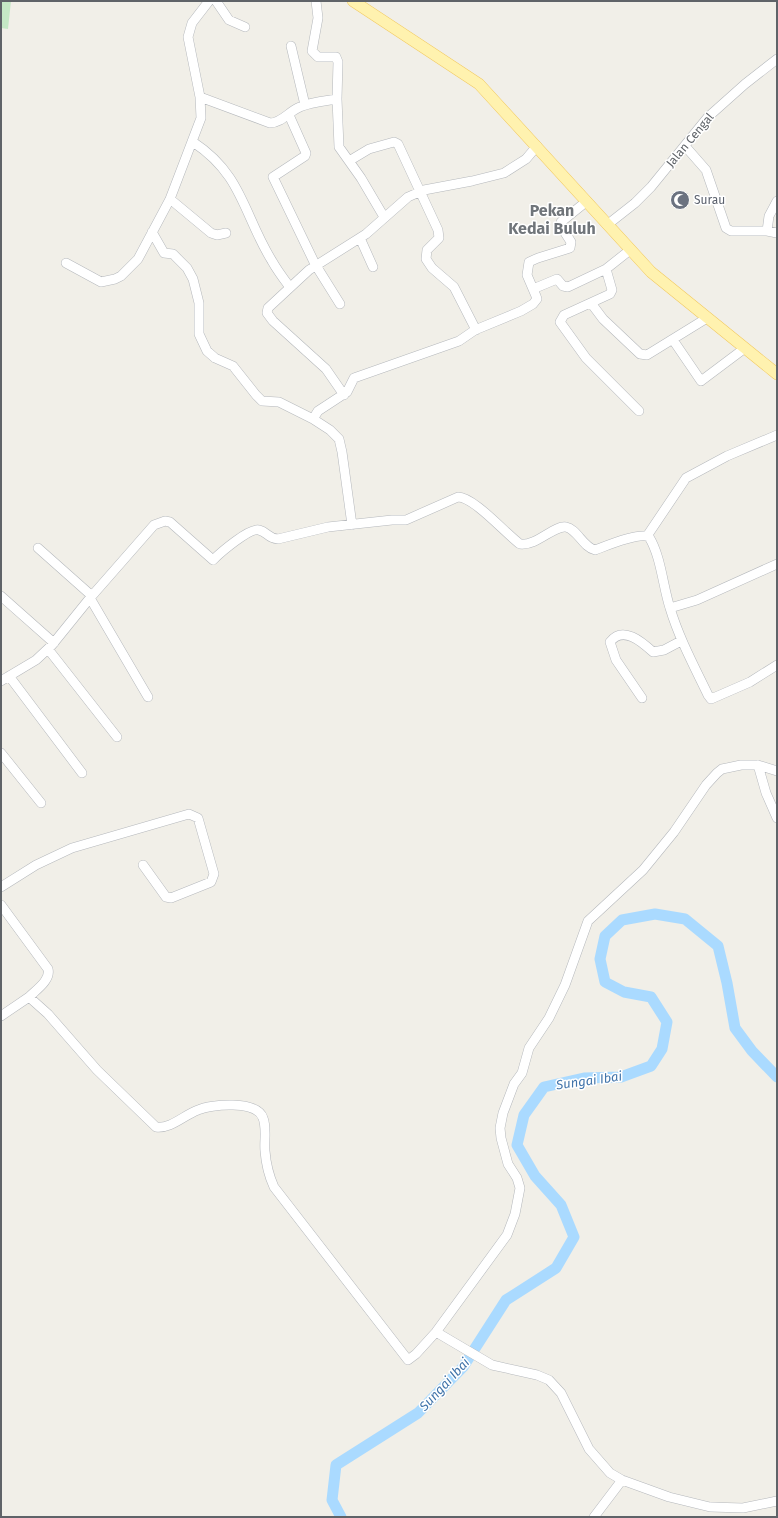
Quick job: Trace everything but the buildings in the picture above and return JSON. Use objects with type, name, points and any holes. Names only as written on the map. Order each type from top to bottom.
[{"type":"main road","points":[[353,1],[365,4],[479,84],[630,250],[662,282],[777,374]]},
{"type":"street","points":[[66,263],[101,282],[121,276],[138,259],[170,199],[201,118],[200,97],[188,37],[192,23],[209,1]]},
{"type":"street","points":[[216,1],[229,20],[245,27]]},
{"type":"street","points":[[316,1],[318,18],[312,51],[318,57],[333,56],[337,59],[338,143],[384,217]]},
{"type":"street","points":[[291,46],[305,105]]},
{"type":"street","name":"Jalan Cengal","points":[[607,225],[635,203],[685,146],[708,117],[745,84],[777,59]]},
{"type":"street","points":[[200,97],[270,123],[276,122],[297,108],[305,105],[337,99]]},
{"type":"street","points":[[289,114],[306,153],[304,156],[273,177],[315,264],[340,304]]},
{"type":"street","points":[[193,142],[213,157],[231,178],[272,260],[289,286]]},
{"type":"street","points":[[348,161],[369,149],[396,142],[421,191],[439,234],[436,241],[427,250],[426,259],[432,268],[454,287],[476,330]]},
{"type":"street","points":[[344,395],[326,369],[279,328],[267,313],[268,308],[289,286],[315,264],[360,238],[408,196],[421,191],[472,182],[504,173],[529,156],[537,146]]},
{"type":"street","points":[[685,146],[706,170],[723,223],[726,228],[731,231],[767,230],[777,233]]},
{"type":"street","points":[[170,199],[211,233],[217,235],[226,233]]},
{"type":"street","points":[[767,230],[769,216],[777,200]]},
{"type":"street","points":[[313,419],[318,411],[344,395],[354,378],[455,342],[476,330],[521,311],[533,304],[537,299],[527,272],[529,262],[570,248],[571,242],[562,228],[561,222],[587,201]]},
{"type":"street","points":[[152,232],[164,253],[173,254],[191,273],[200,303],[199,334],[207,350],[215,358],[233,366],[262,401],[280,402],[313,419],[336,435],[341,445],[352,525]]},
{"type":"street","points":[[360,238],[373,267]]},
{"type":"street","points":[[533,288],[557,279],[563,286],[568,287],[606,269],[630,250]]},
{"type":"street","points":[[606,269],[612,290],[610,294],[591,304],[564,315],[560,322],[586,358],[639,411]]},
{"type":"street","points":[[591,304],[603,319],[640,354],[647,355],[707,318]]},
{"type":"street","points":[[673,340],[700,381],[745,348]]},
{"type":"street","points":[[82,773],[5,679],[36,660],[51,646],[91,597],[154,526],[160,522],[170,522],[213,560],[254,530],[261,530],[271,538],[278,539],[328,527],[392,520],[406,520],[451,499],[464,497],[501,525],[520,544],[531,544],[562,527],[568,528],[588,547],[595,550],[614,542],[646,536],[686,478],[727,456],[777,435]]},
{"type":"street","points":[[646,536],[651,541],[681,641],[711,699],[750,682],[777,665]]},
{"type":"street","points":[[38,548],[91,597],[148,696]]},
{"type":"street","points":[[670,608],[696,600],[777,564]]},
{"type":"street","points":[[1,596],[51,646],[117,737]]},
{"type":"street","points":[[642,698],[616,660],[610,642],[618,635],[629,636],[653,652],[664,650],[681,641]]},
{"type":"street","points":[[1,754],[41,803]]},
{"type":"street","points":[[29,997],[48,1014],[97,1070],[156,1127],[165,1127],[206,1107],[235,1105],[250,1107],[260,1112],[264,1122],[267,1166],[274,1187],[408,1360],[416,1354],[436,1332],[507,1235],[515,1214],[520,1188],[517,1178],[508,1164],[501,1138],[500,1128],[503,1113],[514,1084],[522,1073],[529,1048],[549,1018],[565,985],[588,921],[644,870],[674,832],[709,781],[722,769],[741,765],[758,766],[777,771]]},
{"type":"street","points":[[758,766],[766,793],[777,818]]},
{"type":"street","points":[[1,887],[40,863],[72,848],[189,814],[198,818],[214,874],[211,882],[171,898],[166,897],[143,865]]},
{"type":"street","points":[[1,905],[48,969],[48,978],[29,997],[1,1016]]},
{"type":"street","points":[[436,1332],[492,1365],[537,1375],[549,1380],[561,1393],[589,1449],[610,1473],[622,1480],[669,1497],[710,1507],[743,1508],[777,1501]]},
{"type":"street","points":[[594,1517],[622,1480]]},
{"type":"street","points":[[709,1517],[710,1507]]},
{"type":"green space","points":[[1,1],[11,1],[8,29],[1,28]]},
{"type":"waterway","name":"Sungai Ibai","points":[[341,1517],[332,1500],[336,1465],[418,1413],[463,1367],[506,1300],[556,1268],[574,1237],[561,1205],[535,1176],[517,1145],[524,1115],[544,1087],[584,1078],[621,1077],[651,1066],[662,1049],[667,1022],[651,997],[624,992],[605,982],[600,959],[605,936],[622,920],[655,914],[685,919],[718,946],[727,983],[735,1028],[752,1051],[777,1077]]},
{"type":"place","name":"Surau","points":[[680,200]]},
{"type":"district","name":"Pekan Kedai Buluh","points":[[552,219]]}]
